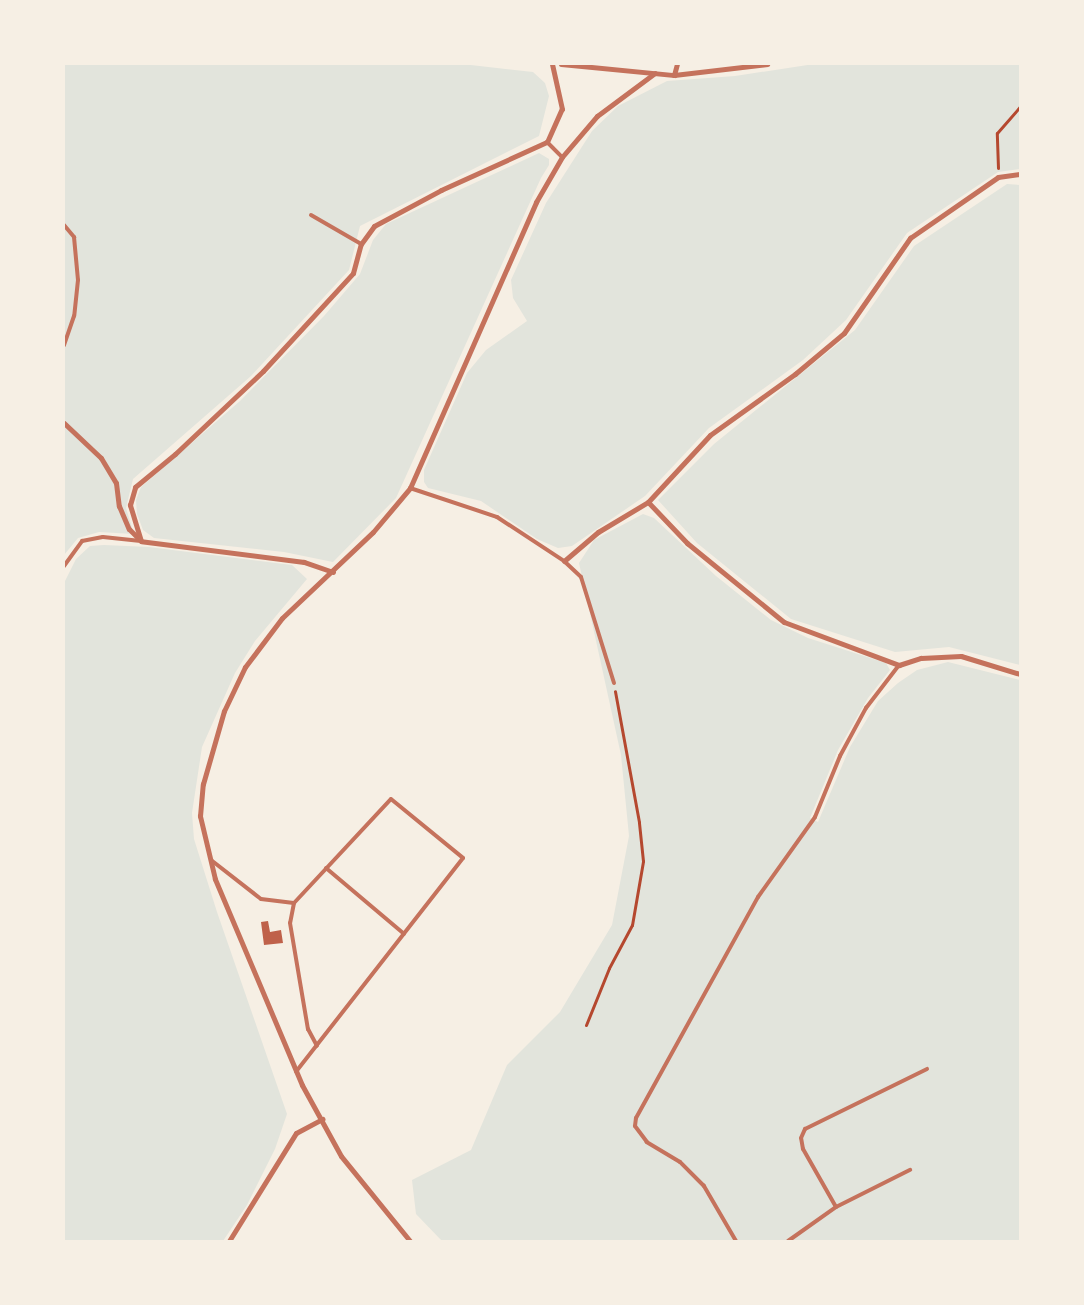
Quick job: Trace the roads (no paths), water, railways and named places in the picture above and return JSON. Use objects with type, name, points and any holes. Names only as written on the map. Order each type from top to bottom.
[{"type":"street","points":[[141,541],[130,505],[135,487],[176,454],[263,371],[353,273],[361,244],[374,226],[441,190],[547,142],[562,109],[552,64]]},
{"type":"street","points":[[561,64],[674,75],[767,64]]},
{"type":"street","points":[[674,75],[677,64]]},
{"type":"street","points":[[410,1241],[342,1156],[296,1072],[215,879],[200,816],[212,745],[224,711],[245,667],[282,618],[334,572],[394,511],[410,488],[536,202],[562,157],[597,116],[655,73]]},
{"type":"street","points":[[564,561],[598,532],[648,502],[710,435],[795,374],[844,333],[910,238],[998,178],[1020,174]]},
{"type":"street","points":[[64,422],[101,458],[116,482],[119,506],[129,529],[141,541],[304,562],[334,572]]},
{"type":"street","points":[[648,502],[687,544],[784,622],[899,665],[921,658],[961,656],[1020,674]]},
{"type":"street","points":[[229,1241],[296,1133],[322,1120]]},
{"type":"lane","points":[[547,142],[562,157]]},
{"type":"lane","points":[[311,215],[361,244]]},
{"type":"lane","points":[[64,225],[74,237],[78,280],[74,316],[64,345]]},
{"type":"lane","points":[[410,488],[497,517],[564,561],[581,577],[614,684]]},
{"type":"lane","points":[[64,566],[82,541],[103,537],[141,541]]},
{"type":"lane","points":[[736,1241],[704,1186],[680,1162],[648,1142],[635,1126],[636,1118],[758,896],[815,817],[840,756],[866,708],[899,665]]},
{"type":"lane","points":[[296,1072],[317,1046],[463,858],[391,799],[294,902],[290,923],[308,1029],[317,1046]]},
{"type":"lane","points":[[210,860],[261,898],[294,902]]},
{"type":"lane","points":[[326,868],[404,934]]},
{"type":"lane","points":[[836,1207],[803,1149],[801,1138],[805,1129],[927,1069]]},
{"type":"lane","points":[[788,1241],[836,1207],[910,1170]]}]
